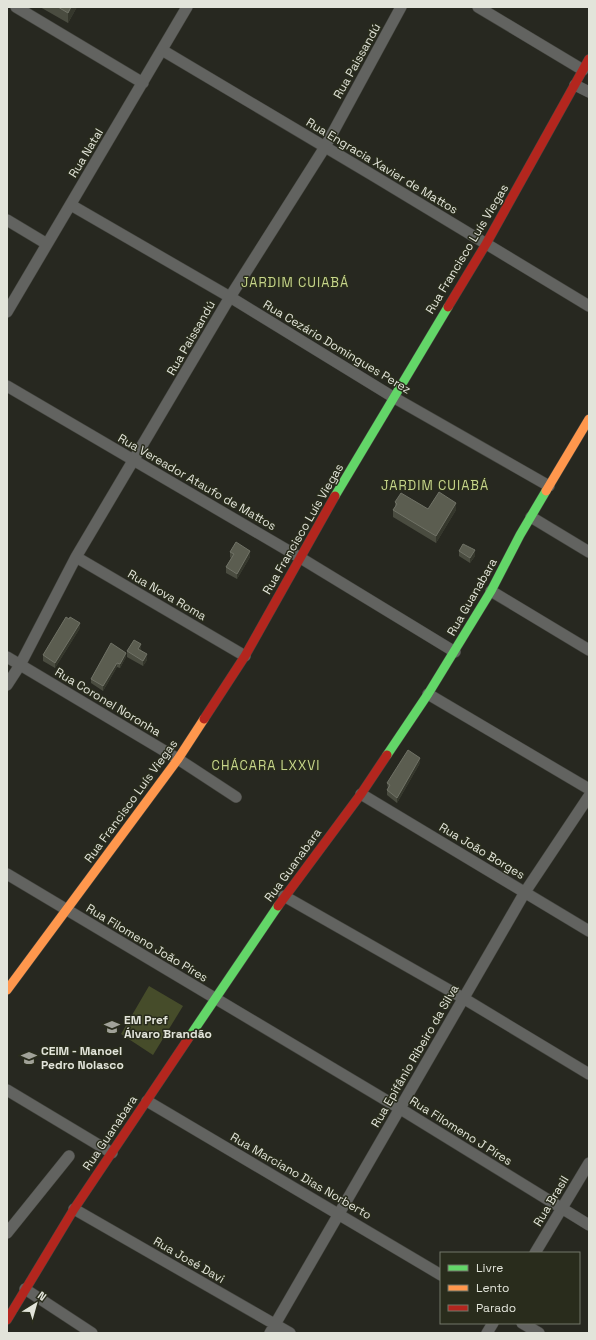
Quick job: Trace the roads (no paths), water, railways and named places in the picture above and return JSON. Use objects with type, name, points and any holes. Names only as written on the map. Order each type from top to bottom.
[{"type":"street","points":[[16,7],[143,83]]},
{"type":"street","name":"Rua Natal","points":[[7,312],[188,7]]},
{"type":"street","name":"Rua Paissandú","points":[[7,685],[20,665],[76,557],[230,297],[325,147],[401,7]]},
{"type":"street","points":[[478,7],[583,70]]},
{"type":"street","name":"Rua Engracia Xavier de Mattos","points":[[162,50],[589,306]]},
{"type":"street","name":"Rua Francisco Luís Viegas","points":[[7,990],[178,759],[245,656],[299,557],[393,396],[486,244],[576,85],[589,59]]},
{"type":"street","points":[[576,85],[589,92]]},
{"type":"street","name":"Rua Cezário Domingues Perez","points":[[70,205],[230,297],[393,396],[550,486]]},
{"type":"street","points":[[7,220],[47,244]]},
{"type":"street","name":"Rua Vereador Ataufo de Mattos","points":[[7,386],[299,557],[455,652]]},
{"type":"street","name":"Rua Guanabara","points":[[7,1320],[74,1209],[284,896],[361,794],[428,694],[455,652],[531,517],[589,419]]},
{"type":"street","points":[[531,517],[589,552]]},
{"type":"street","name":"Rua Nova Roma","points":[[76,557],[245,656]]},
{"type":"street","points":[[491,590],[589,650]]},
{"type":"street","name":"Rua Coronel Noronha","points":[[7,657],[178,759],[236,797]]},
{"type":"street","points":[[428,694],[589,788]]},
{"type":"street","name":"Rua João Borges","points":[[361,794],[589,931]]},
{"type":"street","name":"Rua Epifânio Ribeiro da Silva","points":[[272,1328],[525,892],[589,796]]},
{"type":"street","name":"Rua Filomeno João Píres","points":[[7,874],[215,1000]]},
{"type":"street","points":[[284,896],[463,998],[589,1074]]},
{"type":"street","name":"Rua Filomeno J Píres","points":[[215,1000],[399,1108],[589,1225]]},
{"type":"street","points":[[7,1090],[112,1153]]},
{"type":"street","name":"Rua Marciano Dias Norberto","points":[[147,1101],[440,1273]]},
{"type":"street","points":[[7,1233],[69,1156]]},
{"type":"street","name":"Rua Brasil","points":[[536,1252],[589,1163]]},
{"type":"street","name":"Rua José Davi","points":[[74,1209],[272,1328],[290,1333]]},
{"type":"street","points":[[25,1289],[92,1333]]},
{"type":"street","points":[[487,1333],[492,1324]]},
{"type":"street","points":[[524,1324],[539,1333]]},
{"type":"place","name":"EM Pref Álvaro Brandão","points":[[112,1027]]},
{"type":"place","name":"CEIM - Manoel Pedro Nolasco","points":[[29,1058]]},
{"type":"district","name":"JARDIM CUIABÁ","points":[[295,282]]},
{"type":"district","name":"JARDIM CUIABÁ","points":[[435,485]]},
{"type":"district","name":"CHÁCARA LXXVI","points":[[266,765]]}]
